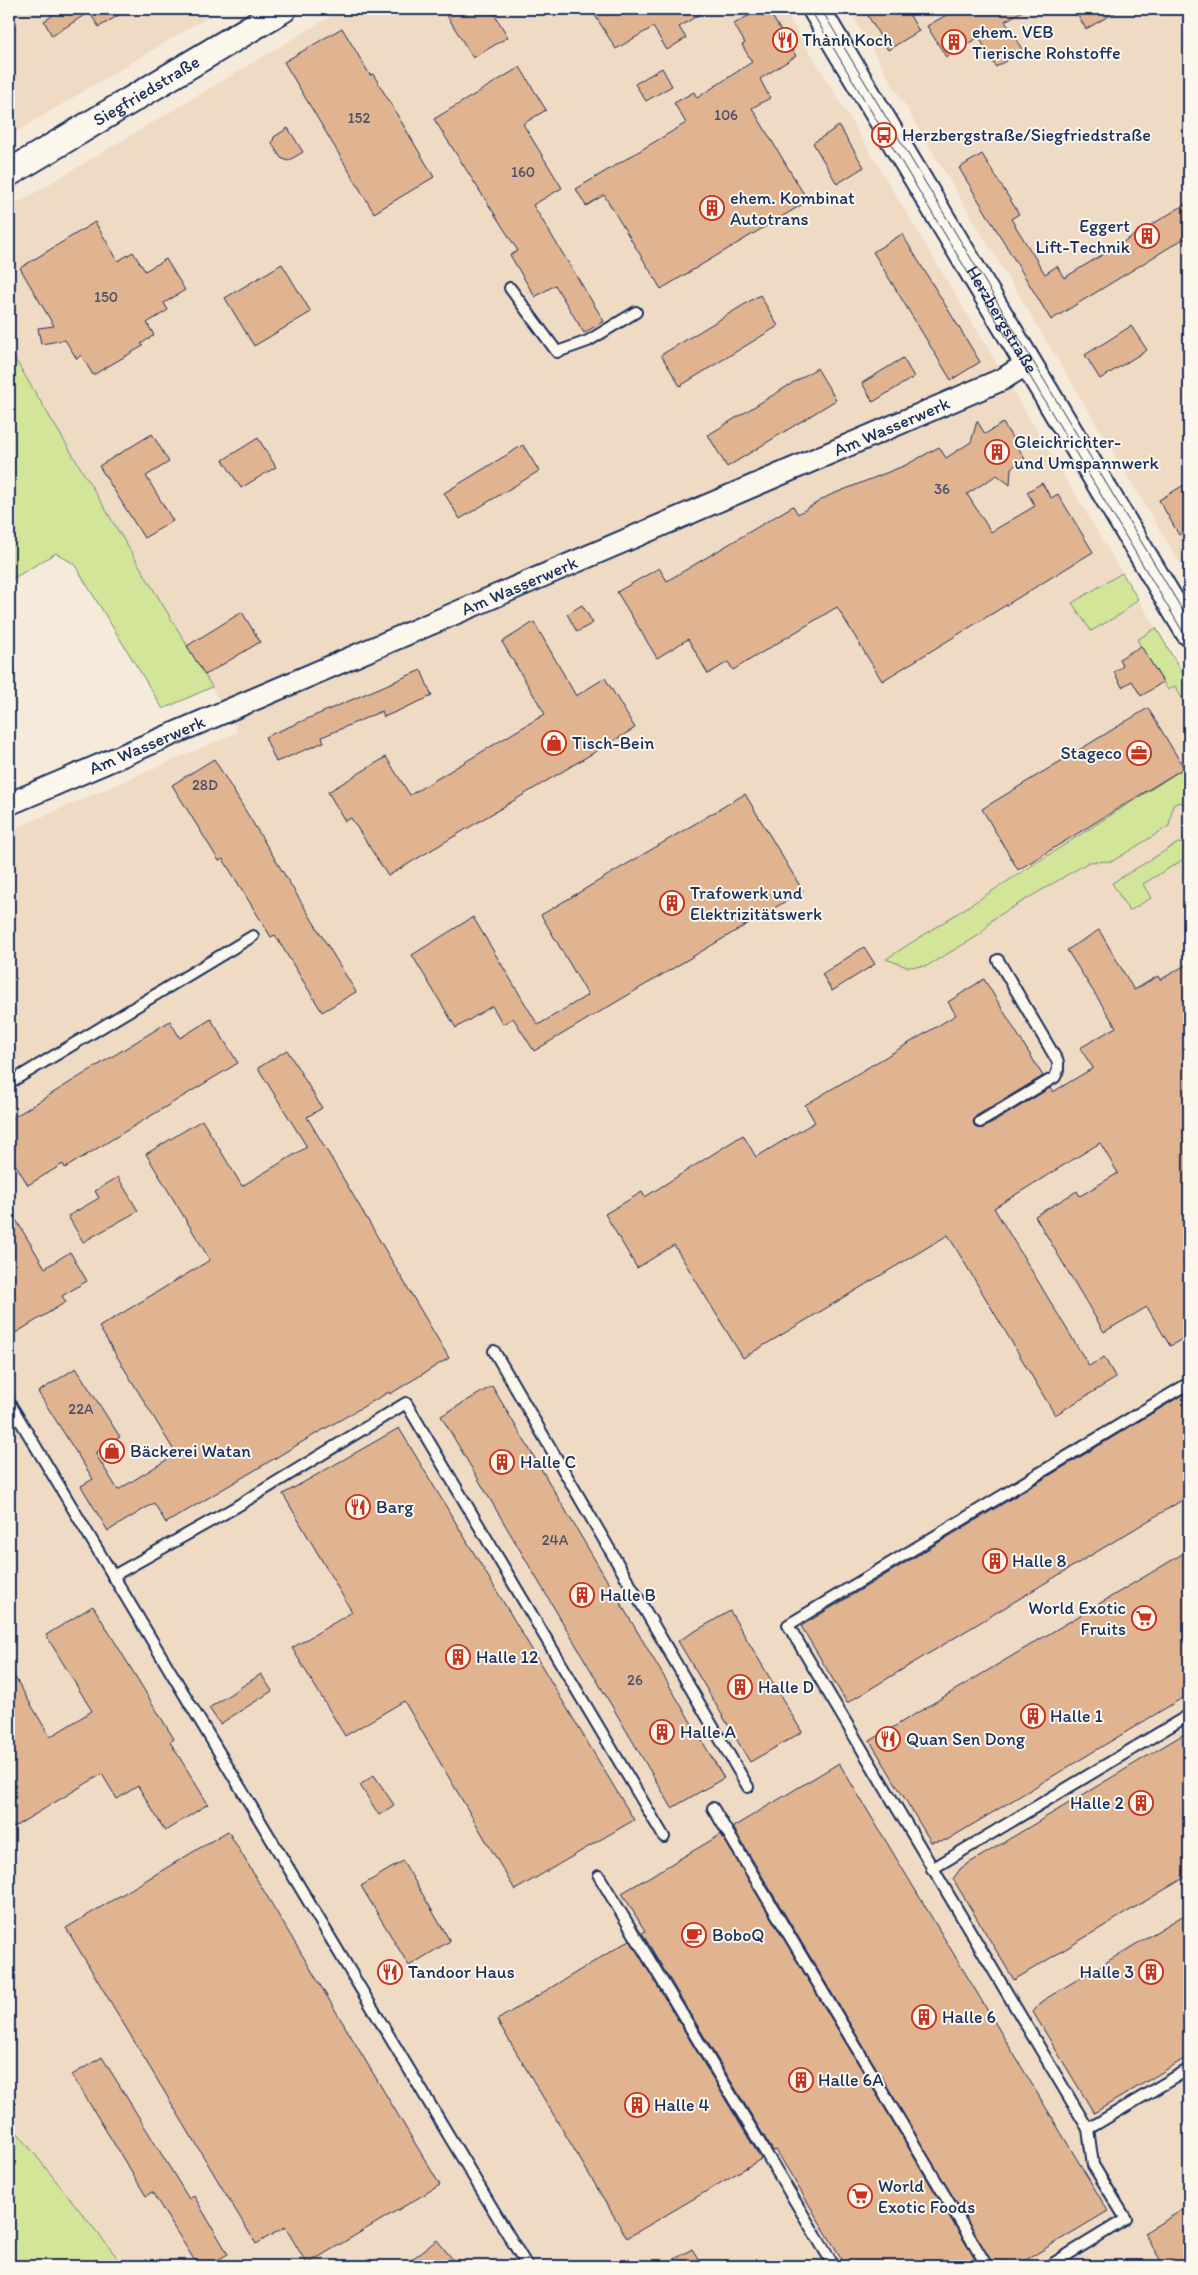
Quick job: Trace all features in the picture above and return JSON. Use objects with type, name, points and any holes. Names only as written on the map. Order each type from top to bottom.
[{"type":"street","name":"Siegfriedstraße","points":[[9,173],[283,9]]},
{"type":"street","name":"Herzbergstraße","points":[[816,9],[1189,632]]},
{"type":"street","name":"Am Wasserwerk","points":[[9,804],[1003,379],[1028,363]]},
{"type":"lane","points":[[510,288],[557,352],[588,341],[636,312]]},
{"type":"lane","points":[[9,1084],[253,936]]},
{"type":"lane","points":[[980,1122],[1055,1077],[1058,1070],[1058,1062],[998,960]]},
{"type":"lane","points":[[494,1351],[748,1787]]},
{"type":"lane","points":[[1049,2266],[1126,2219],[1093,2165],[1088,2129],[788,1625],[1189,1383]]},
{"type":"lane","points":[[9,1402],[527,2266]]},
{"type":"lane","points":[[113,1576],[234,1508],[406,1403],[664,1836]]},
{"type":"lane","points":[[932,1869],[1189,1715]]},
{"type":"lane","points":[[713,1808],[987,2266]]},
{"type":"lane","points":[[599,1876],[834,2266]]},
{"type":"lane","points":[[1088,2129],[1189,2069]]},
{"type":"shaded area","points":[[9,9],[221,9],[9,136]]},
{"type":"shaded area","points":[[343,9],[784,9],[1189,684],[1189,2266],[9,2266],[9,831],[238,732],[9,349],[9,208]]},
{"type":"shaded area","points":[[848,9],[1189,9],[1189,578],[935,156]]},
{"type":"green space","points":[[9,349],[212,687],[163,709],[74,564],[56,553],[9,581]]},
{"type":"green space","points":[[1122,573],[1138,599],[1121,614],[1091,631],[1072,603]]},
{"type":"green space","points":[[1156,628],[1189,684],[1189,711],[1175,686],[1168,690],[1137,640]]},
{"type":"green space","points":[[1189,765],[1189,805],[1179,802],[1173,805],[1169,826],[1113,861],[1089,862],[993,919],[981,934],[927,966],[907,967],[886,959]]},
{"type":"green space","points":[[1178,843],[1188,844],[1189,856],[1143,884],[1151,898],[1129,911],[1112,883]]},
{"type":"green space","points":[[9,2122],[124,2266],[9,2266]]},
{"type":"building","points":[[47,9],[129,9],[99,27],[89,12],[52,36],[44,21],[52,16]]},
{"type":"building","points":[[443,9],[491,9],[508,37],[473,58]]},
{"type":"building","points":[[591,9],[708,9],[679,27],[686,38],[667,50],[653,27],[616,49]]},
{"type":"building","points":[[760,9],[768,9],[782,33],[785,31],[793,44],[790,46],[796,56],[760,79],[770,98],[752,108],[808,201],[661,289],[604,195],[586,206],[576,189],[686,123],[674,103],[694,92],[697,98],[752,62],[742,45],[745,43],[734,24]]},
{"type":"building","points":[[864,9],[906,9],[919,31],[888,50]]},
{"type":"building","name":"ehem. VEB Tierische Rohstoffe","points":[[957,9],[1026,9],[1005,21],[1023,51],[996,67],[979,37],[946,57],[927,26]]},
{"type":"building","points":[[1074,9],[1121,9],[1086,29]]},
{"type":"building","points":[[342,28],[370,75],[373,74],[434,177],[374,213],[284,62]]},
{"type":"building","points":[[520,67],[546,110],[523,124],[562,188],[533,205],[604,321],[584,333],[555,285],[535,297],[510,255],[518,251],[434,119]]},
{"type":"building","points":[[662,68],[672,86],[646,101],[635,84]]},
{"type":"building","points":[[839,126],[864,167],[837,184],[813,143]]},
{"type":"building","points":[[288,128],[303,152],[288,161],[281,158],[272,144],[274,137]]},
{"type":"building","name":"Eggert Lift-Technik","points":[[982,154],[1019,214],[1011,219],[1045,274],[1057,266],[1064,278],[1189,202],[1189,239],[1183,239],[1051,320],[959,168]]},
{"type":"building","points":[[95,222],[118,261],[133,252],[145,271],[166,259],[185,290],[164,303],[168,310],[147,323],[154,335],[141,344],[143,346],[93,375],[81,355],[77,359],[65,340],[41,344],[38,328],[54,326],[20,268]]},
{"type":"building","points":[[902,234],[980,362],[951,380],[873,252]]},
{"type":"building","points":[[282,264],[311,312],[254,346],[225,298]]},
{"type":"building","points":[[760,295],[778,326],[680,386],[661,355]]},
{"type":"building","points":[[1131,326],[1147,350],[1100,379],[1085,355]]},
{"type":"building","points":[[903,358],[914,377],[873,402],[862,383]]},
{"type":"building","points":[[817,368],[836,400],[727,467],[708,435]]},
{"type":"building","points":[[977,421],[985,434],[1003,423],[1025,459],[1011,468],[1010,485],[997,475],[967,494],[991,532],[1035,506],[1027,492],[1042,483],[1051,498],[1058,494],[1093,552],[882,681],[837,607],[733,670],[728,662],[708,674],[688,639],[657,658],[617,592],[659,568],[667,581],[793,506],[798,514],[828,496],[906,465],[939,447],[946,458],[971,442]]},
{"type":"building","points":[[152,434],[169,462],[146,476],[173,521],[144,538],[99,466]]},
{"type":"building","points":[[258,438],[276,467],[241,488],[223,460]]},
{"type":"building","points":[[523,445],[539,471],[460,519],[444,493]]},
{"type":"building","points":[[1189,482],[1189,529],[1179,535],[1159,500]]},
{"type":"building","points":[[582,605],[593,623],[577,632],[567,614]]},
{"type":"building","points":[[242,612],[260,642],[205,675],[187,646]]},
{"type":"building","name":"Tisch-Bein","points":[[534,622],[576,696],[605,678],[635,728],[388,876],[351,818],[345,821],[328,792],[386,757],[410,795],[545,714],[502,642]]},
{"type":"building","points":[[1141,646],[1163,682],[1141,696],[1132,681],[1122,687],[1114,672],[1123,666],[1119,659]]},
{"type":"building","points":[[421,670],[432,696],[384,717],[382,711],[322,737],[324,742],[276,762],[265,737]]},
{"type":"building","points":[[1148,708],[1184,768],[1018,870],[982,809]]},
{"type":"building","points":[[214,759],[356,992],[322,1012],[275,935],[271,937],[223,859],[219,861],[172,785]]},
{"type":"building","name":"Trafowerk und Elektrizitätswerk","points":[[745,794],[803,891],[534,1051],[513,1018],[503,1024],[492,1006],[456,1028],[412,955],[473,917],[538,1025],[588,995],[541,915]]},
{"type":"building","points":[[1099,930],[1134,990],[1158,976],[1160,980],[1189,963],[1189,1335],[1170,1346],[1147,1307],[1104,1332],[1035,1216],[1077,1191],[1080,1196],[1118,1173],[1100,1143],[994,1208],[1089,1366],[1104,1357],[1116,1378],[1055,1415],[948,1235],[743,1358],[674,1245],[637,1268],[605,1214],[642,1192],[645,1197],[743,1135],[756,1157],[815,1122],[805,1105],[956,1015],[948,1002],[984,979],[1043,1076],[976,1116],[973,1122],[976,1128],[984,1128],[1050,1088],[1053,1092],[1093,1068],[1080,1048],[1116,1027],[1067,950]]},
{"type":"building","points":[[864,947],[875,964],[832,991],[822,974]]},
{"type":"building","points":[[211,1019],[238,1063],[65,1168],[63,1164],[28,1185],[9,1154],[9,1120],[170,1021],[180,1038]]},
{"type":"building","points":[[287,1050],[322,1108],[307,1117],[449,1358],[166,1523],[154,1503],[108,1531],[81,1486],[93,1479],[38,1392],[76,1368],[120,1437],[95,1453],[118,1490],[176,1454],[99,1327],[210,1260],[146,1154],[202,1120],[242,1186],[307,1147],[258,1068]]},
{"type":"building","points":[[118,1177],[138,1211],[83,1242],[68,1216],[99,1198],[95,1191]]},
{"type":"building","points":[[9,1208],[45,1268],[70,1252],[87,1281],[62,1296],[66,1302],[9,1337]]},
{"type":"building","points":[[492,1386],[724,1778],[672,1808],[441,1416]]},
{"type":"building","name":"Halle 8","points":[[1189,1391],[1189,1496],[847,1703],[801,1626]]},
{"type":"building","name":"Halle 12","points":[[399,1428],[634,1820],[515,1890],[404,1701],[345,1736],[292,1648],[352,1612],[283,1494]]},
{"type":"building","name":"Halle 1","points":[[1189,1550],[1189,1694],[947,1840],[931,1842],[870,1741]]},
{"type":"building","points":[[93,1606],[174,1739],[170,1742],[208,1804],[165,1831],[138,1786],[117,1799],[102,1774],[9,1830],[9,1667],[50,1737],[92,1711],[46,1635]]},
{"type":"building","name":"Halle D","points":[[730,1611],[802,1732],[750,1762],[678,1641]]},
{"type":"building","points":[[261,1674],[272,1691],[220,1724],[209,1708]]},
{"type":"building","name":"Halle 2","points":[[1189,1731],[1189,1875],[1014,1980],[953,1879],[961,1868]]},
{"type":"building","name":"Halle 6","points":[[839,1763],[1108,2211],[1016,2266],[994,2266],[733,1827]]},
{"type":"building","points":[[374,1775],[394,1805],[379,1815],[360,1785]]},
{"type":"building","points":[[228,1831],[440,2185],[307,2264],[285,2227],[256,2244],[66,1928]]},
{"type":"building","name":"Halle 6A","points":[[721,1834],[979,2266],[846,2266],[776,2150],[773,2151],[642,1933],[645,1931],[622,1893]]},
{"type":"building","points":[[403,1861],[450,1941],[409,1966],[361,1886]]},
{"type":"building","name":"Halle 3","points":[[1189,1912],[1189,2056],[1094,2113],[1033,2012],[1042,2001]]},
{"type":"building","name":"Halle 4","points":[[630,1940],[761,2159],[627,2238],[497,2020]]},
{"type":"building","points":[[102,2057],[189,2199],[194,2196],[228,2254],[207,2266],[198,2266],[152,2192],[146,2196],[72,2075]]},
{"type":"building","points":[[1189,2206],[1189,2266],[1164,2266],[1144,2233]]},
{"type":"building","points":[[437,2240],[458,2266],[403,2266]]},
{"type":"building","points":[[692,2249],[703,2266],[663,2266]]},
{"type":"tram line","points":[[810,9],[1189,642]]},
{"type":"tram line","points":[[821,9],[1189,621]]},
{"type":"place","name":"Thành Koch","points":[[785,40]]},
{"type":"place","name":"ehem. VEB Tierische Rohstoffe","points":[[954,42]]},
{"type":"place","name":"Herzbergstraße/Siegfriedstraße","points":[[884,135]]},
{"type":"place","name":"ehem. Kombinat Autotrans","points":[[712,208]]},
{"type":"place","name":"Eggert Lift-Technik","points":[[1147,236]]},
{"type":"place","name":"Gleichrichter- und Umspannwerk","points":[[997,452]]},
{"type":"place","name":"Tisch-Bein","points":[[554,743]]},
{"type":"place","name":"Stageco","points":[[1139,753]]},
{"type":"place","name":"Trafowerk und Elektrizitätswerk","points":[[672,903]]},
{"type":"place","name":"Bäckerei Watan","points":[[112,1451]]},
{"type":"place","name":"Halle C","points":[[502,1462]]},
{"type":"place","name":"Barg","points":[[358,1507]]},
{"type":"place","name":"Halle 8","points":[[995,1561]]},
{"type":"place","name":"Halle B","points":[[582,1595]]},
{"type":"place","name":"World Exotic Fruits","points":[[1144,1618]]},
{"type":"place","name":"Halle 12","points":[[458,1657]]},
{"type":"place","name":"Halle D","points":[[740,1687]]},
{"type":"place","name":"Halle 1","points":[[1033,1716]]},
{"type":"place","name":"Halle A","points":[[662,1732]]},
{"type":"place","name":"Quan Sen Dong","points":[[888,1739]]},
{"type":"place","name":"Halle 2","points":[[1141,1803]]},
{"type":"place","name":"BoboQ","points":[[694,1935]]},
{"type":"place","name":"Tandoor Haus","points":[[390,1972]]},
{"type":"place","name":"Halle 3","points":[[1151,1972]]},
{"type":"place","name":"Halle 6","points":[[924,2017]]},
{"type":"place","name":"Halle 6A","points":[[801,2080]]},
{"type":"place","name":"Halle 4","points":[[637,2105]]},
{"type":"place","name":"World Exotic Foods","points":[[860,2196]]}]
